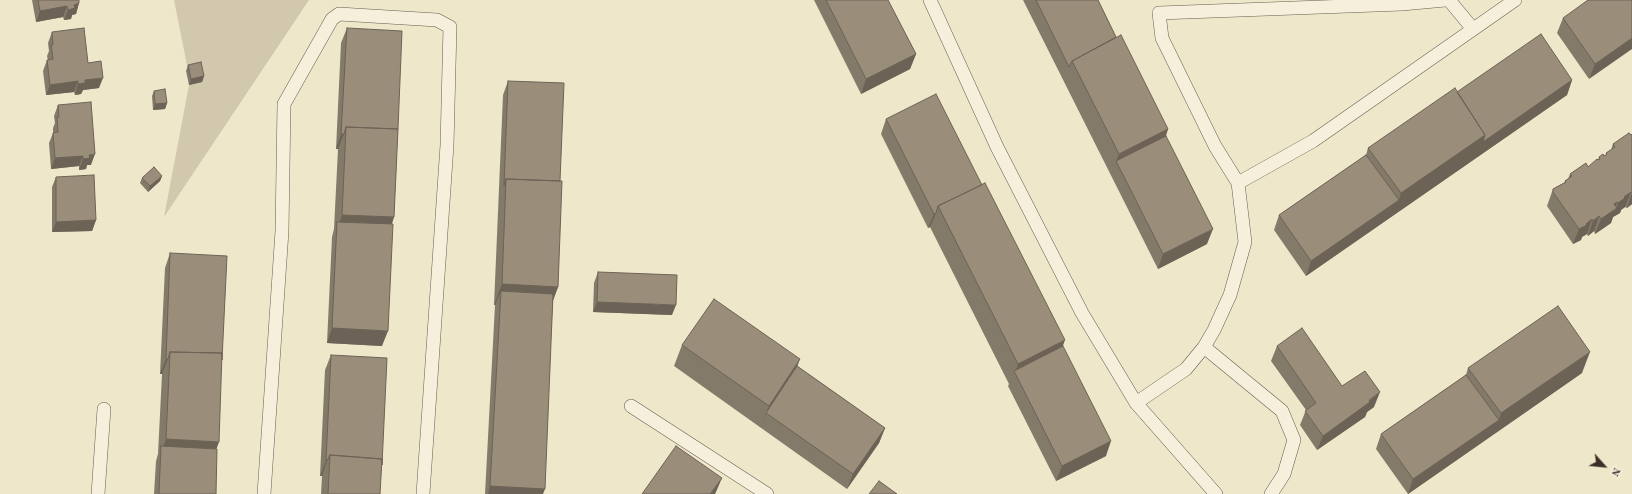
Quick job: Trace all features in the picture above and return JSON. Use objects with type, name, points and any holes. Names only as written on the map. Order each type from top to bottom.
[{"type":"lane","points":[[930,0],[997,147],[1082,313],[1136,403],[1216,494]]},
{"type":"lane","points":[[1136,403],[1186,369],[1204,347],[1214,330],[1230,295],[1244,242],[1238,182],[1215,146],[1162,38],[1160,13],[1402,4],[1445,0]]},
{"type":"lane","points":[[1449,0],[1473,29]]},
{"type":"lane","points":[[1238,182],[1313,141],[1515,0]]},
{"type":"lane","points":[[264,494],[282,231],[284,104],[332,19],[339,14],[437,20],[450,27],[447,146],[422,494]]},
{"type":"lane","points":[[1204,347],[1282,411],[1294,440],[1284,474],[1271,494]]},
{"type":"lane","points":[[631,406],[767,494]]},
{"type":"lane","points":[[98,494],[104,409]]},
{"type":"shaded area","points":[[174,0],[309,0],[164,217],[190,80]]},
{"type":"building","points":[[38,0],[79,0],[79,3],[74,5],[75,8],[68,10],[67,6],[40,11]]},
{"type":"building","points":[[826,0],[888,0],[916,54],[866,79]]},
{"type":"building","points":[[1036,0],[1098,0],[1116,37],[1072,61],[1069,67]]},
{"type":"building","points":[[1588,0],[1632,0],[1632,38],[1595,64],[1563,18]]},
{"type":"building","points":[[84,28],[88,63],[101,61],[103,78],[85,80],[85,83],[78,84],[78,81],[50,85],[47,60],[53,59],[51,45],[53,45],[52,32]]},
{"type":"building","points":[[347,28],[402,31],[398,129],[346,127],[344,134],[341,134]]},
{"type":"building","points":[[1541,34],[1572,80],[1483,142],[1485,135],[1457,92]]},
{"type":"building","points":[[1121,35],[1168,129],[1119,154],[1072,61]]},
{"type":"building","points":[[201,62],[204,76],[191,79],[188,65]]},
{"type":"building","points":[[508,81],[564,83],[560,181],[506,179],[504,186]]},
{"type":"building","points":[[1455,88],[1485,135],[1401,193],[1368,148]]},
{"type":"building","points":[[165,89],[167,103],[155,104],[154,91]]},
{"type":"building","points":[[936,94],[982,185],[938,206],[936,213],[934,214],[886,119]]},
{"type":"building","points":[[91,102],[95,154],[89,155],[90,158],[83,159],[83,156],[55,158],[53,133],[58,132],[58,105]]},
{"type":"building","points":[[346,127],[398,129],[394,217],[342,215]]},
{"type":"building","points":[[1629,133],[1631,135],[1632,134],[1632,193],[1631,192],[1618,203],[1617,202],[1614,204],[1617,208],[1601,219],[1599,216],[1593,221],[1592,219],[1586,224],[1587,225],[1579,229],[1553,192],[1553,189],[1566,182],[1565,181],[1572,176],[1570,174],[1586,163],[1588,167],[1597,159],[1600,159],[1599,157],[1603,154],[1604,156],[1607,154],[1606,153],[1615,147],[1613,144]]},
{"type":"building","points":[[1166,136],[1213,229],[1163,254],[1116,161]]},
{"type":"building","points":[[1366,155],[1399,200],[1311,261],[1279,215]]},
{"type":"building","points":[[154,167],[162,176],[150,186],[142,178]]},
{"type":"building","points":[[94,175],[96,220],[56,222],[56,177]]},
{"type":"building","points":[[506,179],[562,181],[558,287],[502,284]]},
{"type":"building","points":[[985,183],[1065,340],[1018,364],[938,206]]},
{"type":"building","points":[[337,222],[393,224],[388,331],[332,328]]},
{"type":"building","points":[[170,253],[227,256],[222,360],[222,353],[170,352],[168,359],[166,359]]},
{"type":"building","points":[[598,272],[677,275],[676,305],[597,302]]},
{"type":"building","points":[[501,291],[553,294],[545,489],[490,486]]},
{"type":"building","points":[[714,299],[800,359],[769,406],[682,345]]},
{"type":"building","points":[[1558,306],[1590,352],[1501,413],[1468,368]]},
{"type":"building","points":[[1302,328],[1342,386],[1365,371],[1380,392],[1369,400],[1370,402],[1323,436],[1305,411],[1316,403],[1277,346]]},
{"type":"building","points":[[1063,346],[1111,441],[1062,466],[1014,371]]},
{"type":"building","points":[[170,352],[222,353],[219,442],[166,439]]},
{"type":"building","points":[[331,355],[387,358],[382,465],[382,459],[330,455],[326,461]]},
{"type":"building","points":[[797,366],[885,428],[853,474],[766,413]]},
{"type":"building","points":[[1466,375],[1499,420],[1413,479],[1381,434]]},
{"type":"building","points":[[161,446],[217,449],[216,494],[159,494]]},
{"type":"building","points":[[676,446],[722,478],[710,494],[642,494]]},
{"type":"building","points":[[330,455],[382,459],[380,494],[328,494]]},
{"type":"building","points":[[879,481],[897,494],[869,494]]}]
